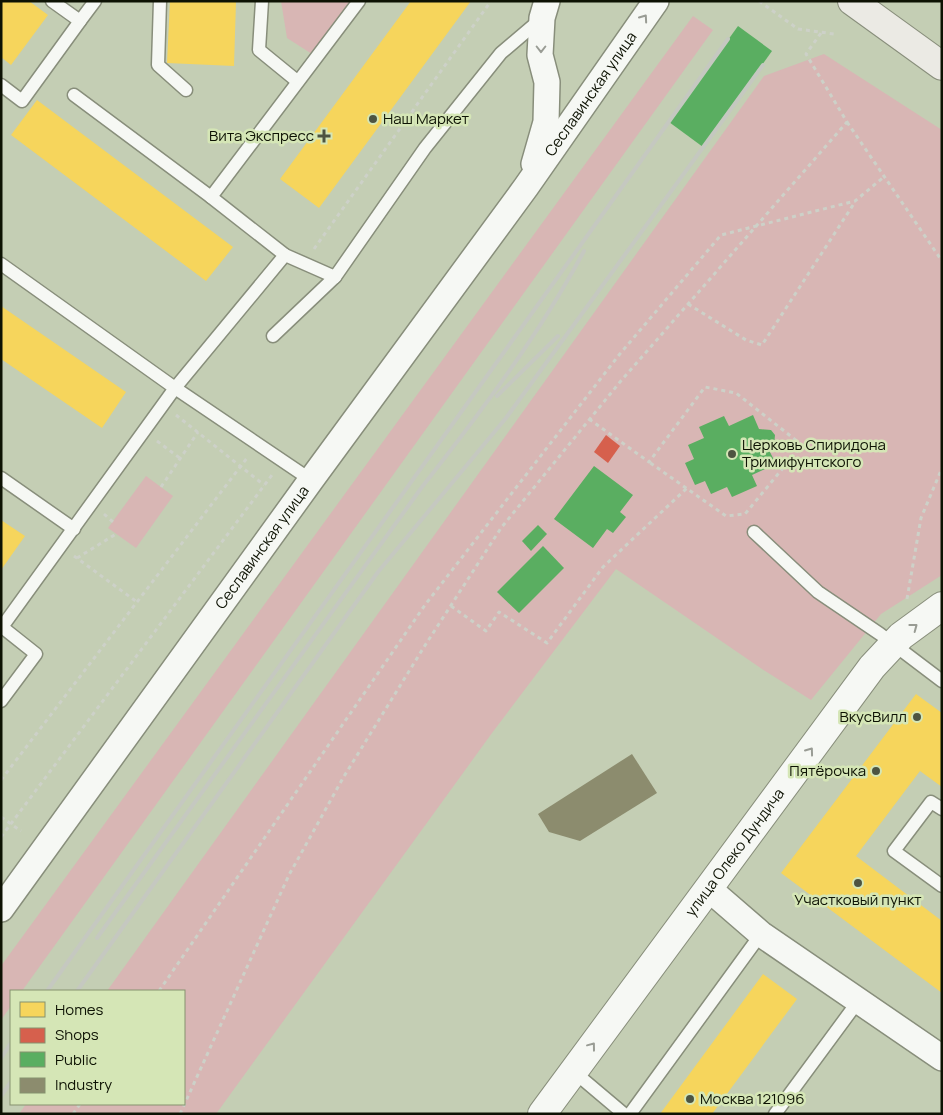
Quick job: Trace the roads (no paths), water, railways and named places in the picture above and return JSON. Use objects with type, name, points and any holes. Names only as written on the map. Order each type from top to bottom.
[{"type":"main road","points":[[852,1],[942,66]]},
{"type":"street","name":"Сеславинская улица","points":[[1,909],[311,480],[526,187],[656,1]]},
{"type":"street","name":"Сеславинская улица","points":[[526,187],[539,152],[546,122],[546,82],[540,55],[544,10]]},
{"type":"street","name":"улица Олеко Дундича","points":[[542,1114],[872,668],[898,640],[942,606]]},
{"type":"street","points":[[709,889],[761,934],[860,1000],[942,1058]]},
{"type":"lane","points":[[52,1],[80,22]]},
{"type":"lane","points":[[1,86],[22,101],[94,1]]},
{"type":"lane","points":[[160,1],[158,65],[186,90]]},
{"type":"lane","points":[[262,1],[259,50],[297,81]]},
{"type":"lane","points":[[211,197],[359,1]]},
{"type":"lane","points":[[273,336],[335,277],[425,148],[500,53],[544,10]]},
{"type":"lane","points":[[74,95],[211,197],[285,256],[335,277]]},
{"type":"lane","points":[[1,701],[36,654],[2,627],[175,388],[285,256]]},
{"type":"lane","points":[[1,264],[175,388],[311,480]]},
{"type":"lane","points":[[1,478],[74,529]]},
{"type":"lane","points":[[754,532],[818,592],[898,640],[942,681]]},
{"type":"lane","points":[[942,809],[931,802],[894,851],[942,886]]},
{"type":"lane","points":[[630,1114],[761,934]]},
{"type":"lane","points":[[776,1114],[860,1000]]},
{"type":"lane","points":[[573,1071],[624,1114]]},
{"type":"railway","points":[[48,990],[728,39]]},
{"type":"railway","points":[[78,990],[378,572],[506,418],[763,65]]},
{"type":"railway","points":[[97,938],[422,487],[529,343],[584,251]]},
{"type":"railway","points":[[497,396],[558,336]]},
{"type":"railway","points":[[1,1058],[10,1044]]},
{"type":"railway","points":[[1,1096],[10,1083]]},
{"type":"place","name":"Наш Маркет","points":[[373,119]]},
{"type":"place","name":"Вита Экспресс","points":[[324,136]]},
{"type":"place","name":"Церковь Спиридона Тримифунтского","points":[[732,454]]},
{"type":"place","name":"ВкусВилл","points":[[917,717]]},
{"type":"place","name":"Пятёрочка","points":[[876,771]]},
{"type":"place","name":"Участковый пункт","points":[[858,883]]},
{"type":"place","name":"Москва 121096","points":[[690,1099]]}]
